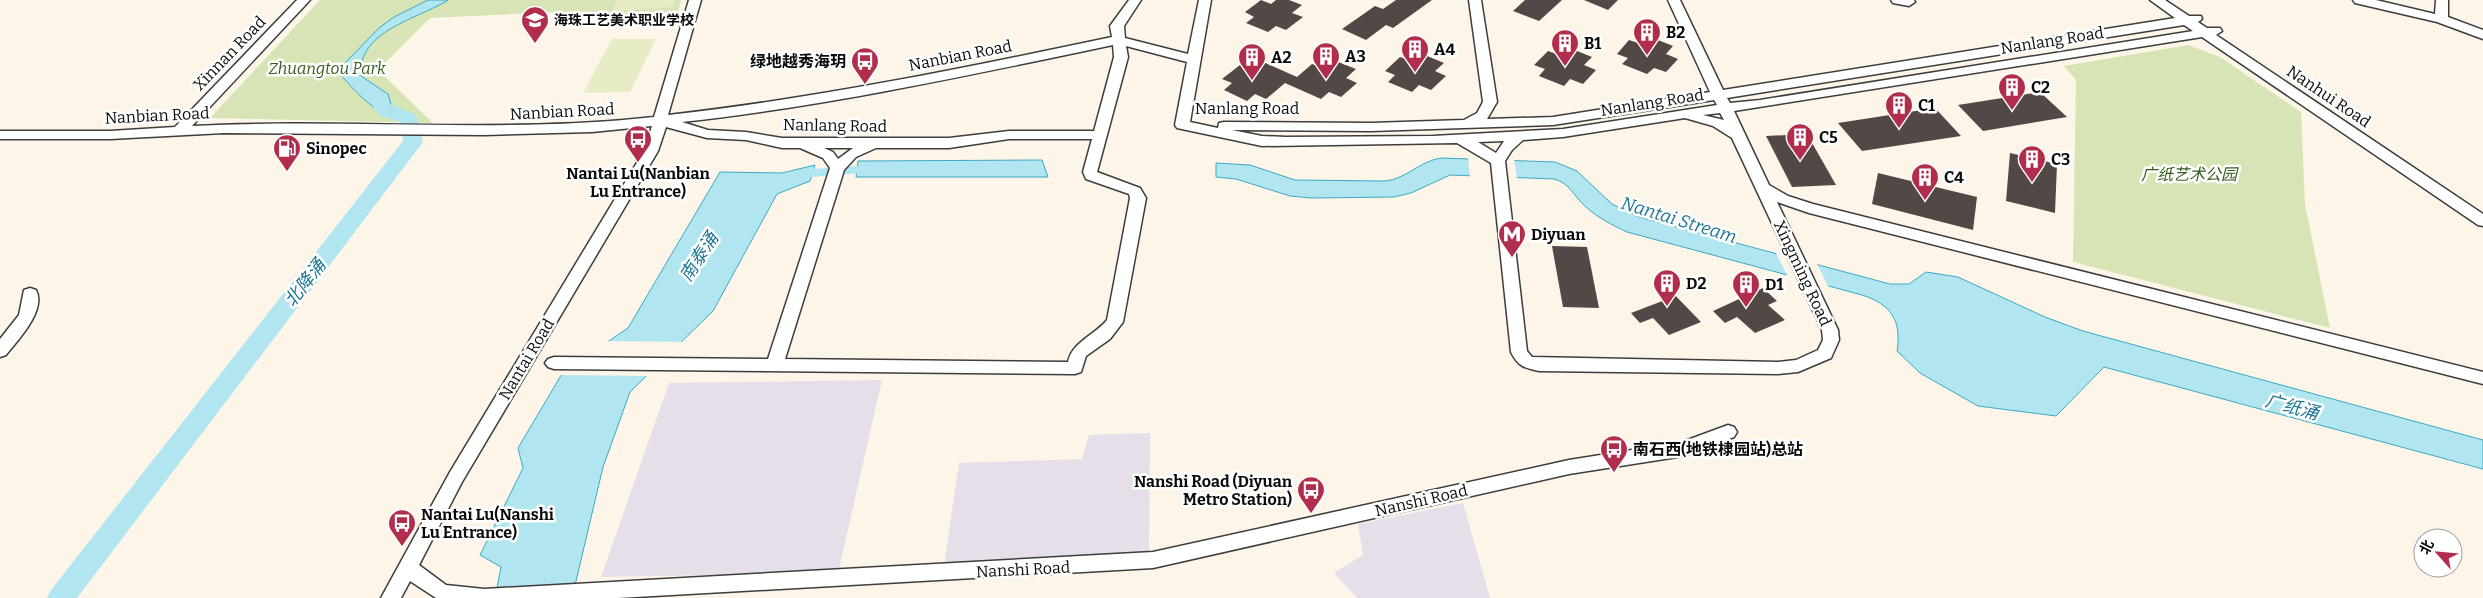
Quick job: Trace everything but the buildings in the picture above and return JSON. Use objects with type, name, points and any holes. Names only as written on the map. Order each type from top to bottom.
[{"type":"street","name":"Xinnan Road","points":[[180,130],[304,0]]},
{"type":"street","name":"Nantai Road","points":[[662,121],[663,106],[695,0]]},
{"type":"street","name":"Nantai Road","points":[[391,598],[456,477],[651,152],[662,121],[673,105],[704,0]]},
{"type":"street","points":[[557,358],[1075,363],[1082,350],[1104,335],[1114,322],[1126,274],[1138,194],[1130,189],[1097,180],[1090,175],[1121,57],[1117,26],[1135,0]]},
{"type":"street","points":[[1118,40],[1147,0]]},
{"type":"street","points":[[1118,40],[1194,60],[1205,0]]},
{"type":"street","points":[[1475,0],[1490,102],[1482,116],[1461,132],[1496,157],[1518,136]]},
{"type":"street","name":"Xingming Road","points":[[1496,157],[1519,352],[1526,362],[1540,365],[1778,368],[1798,366],[1825,354],[1831,340],[1830,330],[1674,0]]},
{"type":"street","name":"Nanhui Road","points":[[2156,0],[2483,220]]},
{"type":"street","name":"Nanhui Road","points":[[2168,0],[2483,211]]},
{"type":"street","points":[[2359,0],[2441,19],[2483,35]]},
{"type":"street","points":[[2441,19],[2442,0]]},
{"type":"street","name":"Nanlang Road","points":[[1461,132],[1518,136],[1578,131],[1678,114],[1762,88],[2196,19]]},
{"type":"street","name":"Nanlang Road","points":[[1194,60],[1182,125],[1273,142],[1461,132],[1628,110],[1722,101],[1818,95],[2215,31]]},
{"type":"street","points":[[2113,32],[2127,38],[2127,46]]},
{"type":"street","name":"Nanbian Road","points":[[0,135],[110,136],[180,130],[514,131],[616,126],[752,110],[929,80],[1118,40]]},
{"type":"street","points":[[2164,40],[2204,45],[2246,60]]},
{"type":"street","points":[[1706,67],[1714,75],[1727,81],[1744,86],[1762,88]]},
{"type":"street","points":[[1805,81],[1804,89],[1818,95]]},
{"type":"street","points":[[1490,102],[1507,114],[1534,122]]},
{"type":"street","points":[[1628,110],[1638,114],[1637,121]]},
{"type":"street","points":[[1678,114],[1718,123],[1739,136]]},
{"type":"street","name":"Nanlang Road","points":[[662,121],[713,135],[798,143],[949,143],[1016,135],[1099,135]]},
{"type":"street","points":[[798,143],[822,151],[832,159],[837,168]]},
{"type":"street","points":[[777,360],[837,168],[858,150],[881,143]]},
{"type":"street","points":[[1763,188],[1775,196],[1809,208],[2483,378]]},
{"type":"street","points":[[1782,229],[1786,216],[1792,212],[1809,208]]},
{"type":"street","points":[[0,351],[27,316],[30,294]]},
{"type":"street","name":"Nanshi Road","points":[[406,568],[428,587],[442,594],[484,597],[1153,560],[1568,467],[1684,449],[1728,432]]},
{"type":"shaded area","points":[[882,380],[838,573],[601,577],[669,383]]},
{"type":"shaded area","points":[[1150,433],[1149,556],[944,566],[959,463],[1082,459],[1089,435]]},
{"type":"shaded area","points":[[1463,503],[1490,598],[1357,598],[1334,573],[1363,555],[1358,524]]},
{"type":"green space","name":"Zhuangtou Park","points":[[320,0],[681,0],[678,12],[614,15],[554,12],[430,18],[378,70],[433,123],[210,118]]},
{"type":"green space","points":[[617,0],[675,0],[673,7],[613,11]]},
{"type":"green space","points":[[612,39],[656,39],[630,92],[583,93]]},
{"type":"green space","name":"广纸艺术公园","points":[[2188,45],[2220,57],[2301,112],[2305,204],[2330,328],[2073,262],[2076,80],[2064,66]]},
{"type":"water","points":[[428,0],[448,0],[392,28],[379,37],[369,47],[362,60],[361,76],[388,94],[393,111],[409,119],[399,119],[380,111],[363,98],[341,75],[343,65],[379,28],[394,17]]},
{"type":"water","name":"广纸涌","points":[[1441,158],[1555,162],[1577,171],[1612,204],[1639,217],[1890,284],[1909,284],[1926,272],[1958,277],[2045,317],[2083,331],[2483,440],[2483,469],[2104,367],[2056,416],[1978,406],[1920,373],[1897,351],[1898,331],[1896,322],[1880,303],[1862,295],[1627,232],[1595,215],[1568,187],[1554,179],[1450,175],[1411,193],[1394,197],[1311,198],[1290,196],[1236,179],[1216,177],[1216,163],[1250,165],[1295,180],[1385,181],[1393,180],[1426,163]]},
{"type":"water","points":[[1042,160],[1048,177],[856,177],[858,161]]},
{"type":"water","points":[[815,165],[810,181],[777,194],[713,311],[630,392],[603,467],[572,598],[495,598],[501,567],[480,555],[523,468],[518,448],[563,372],[628,328],[720,172],[782,173]]},
{"type":"pier","points":[[1468,156],[1514,158],[1517,179],[1470,177]]},
{"type":"pier","points":[[1775,251],[1816,262],[1829,288],[1788,277]]},
{"type":"pier","points":[[603,341],[685,342],[650,376],[558,375],[561,370]]},
{"type":"waterway","name":"北降涌","points":[[61,598],[413,142],[409,119],[386,111],[383,107]]},
{"type":"waterway","name":"南泰涌","points":[[798,174],[873,169]]},
{"type":"place","name":"海珠工艺美术职业学校","points":[[535,44]]},
{"type":"place","name":"B2","points":[[1647,56]]},
{"type":"place","name":"B1","points":[[1565,67]]},
{"type":"place","name":"A4","points":[[1415,73]]},
{"type":"place","name":"A3","points":[[1326,80]]},
{"type":"place","name":"A2","points":[[1252,81]]},
{"type":"place","name":"绿地越秀海玥","points":[[865,85]]},
{"type":"place","name":"C2","points":[[2012,111]]},
{"type":"place","name":"C1","points":[[1899,129]]},
{"type":"place","name":"C5","points":[[1800,161]]},
{"type":"place","name":"Nantai Lu(Nanbian Lu Entrance)","points":[[638,163]]},
{"type":"place","name":"Sinopec","points":[[287,172]]},
{"type":"place","name":"C3","points":[[2032,183]]},
{"type":"place","name":"C4","points":[[1925,201]]},
{"type":"place","name":"Diyuan","points":[[1512,258]]},
{"type":"place","name":"D2","points":[[1667,307]]},
{"type":"place","name":"D1","points":[[1746,308]]},
{"type":"place","name":"南石西(地铁棣园站)总站","points":[[1614,473]]},
{"type":"place","name":"Nanshi Road (Diyuan Metro Station)","points":[[1311,514]]},
{"type":"place","name":"Nantai Lu(Nanshi Lu Entrance)","points":[[402,547]]},
{"type":"water label","name":"Nantai Stream","points":[[1679,220]]}]
